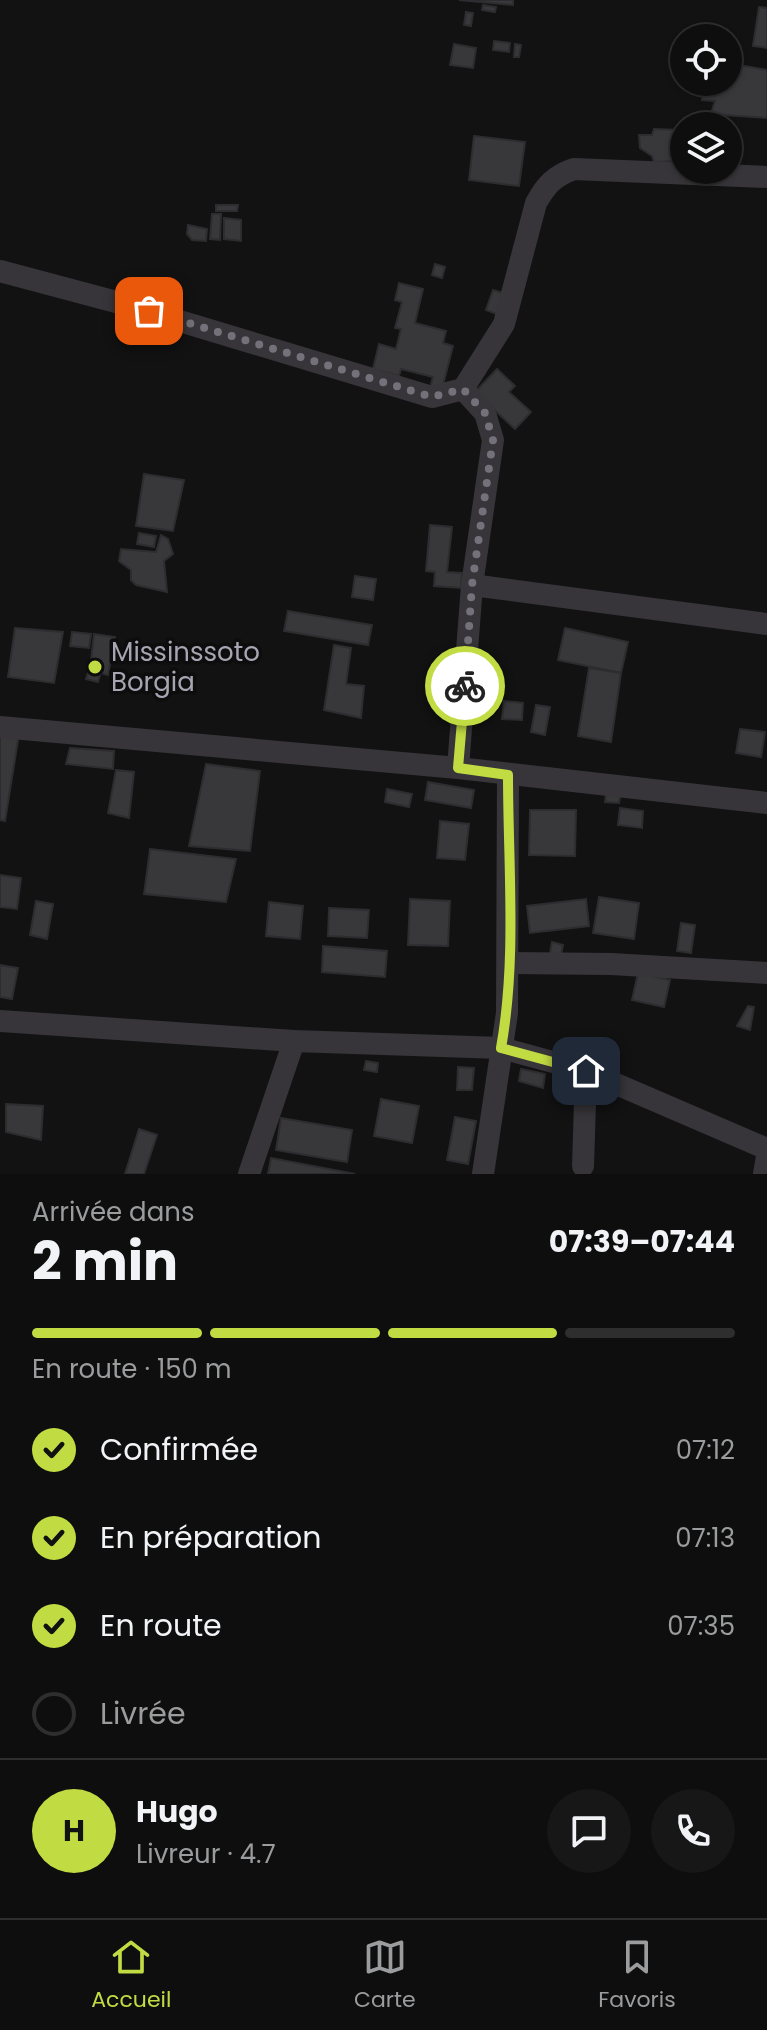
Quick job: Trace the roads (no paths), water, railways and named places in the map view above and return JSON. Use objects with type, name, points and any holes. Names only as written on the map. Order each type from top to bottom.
[{"type":"street","points":[[0,271],[120,303],[432,397],[463,389],[504,324],[536,203],[546,185],[558,175],[574,169],[767,177]]},
{"type":"street","points":[[458,768],[472,585],[493,440],[485,413],[463,389]]},
{"type":"street","points":[[472,585],[767,624]]},
{"type":"street","points":[[0,727],[458,768],[767,803]]},
{"type":"street","points":[[483,1174],[507,1013],[510,963],[508,775]]},
{"type":"street","points":[[510,963],[611,964],[767,973]]},
{"type":"street","points":[[0,1021],[294,1041],[501,1048],[586,1071],[767,1149]]},
{"type":"street","points":[[249,1174],[294,1041]]},
{"type":"street","points":[[583,1166],[586,1071]]},
{"type":"street","points":[[764,1174],[767,1156]]},
{"type":"place","name":"Missinssoto Borgia","points":[[95,667]]}]
